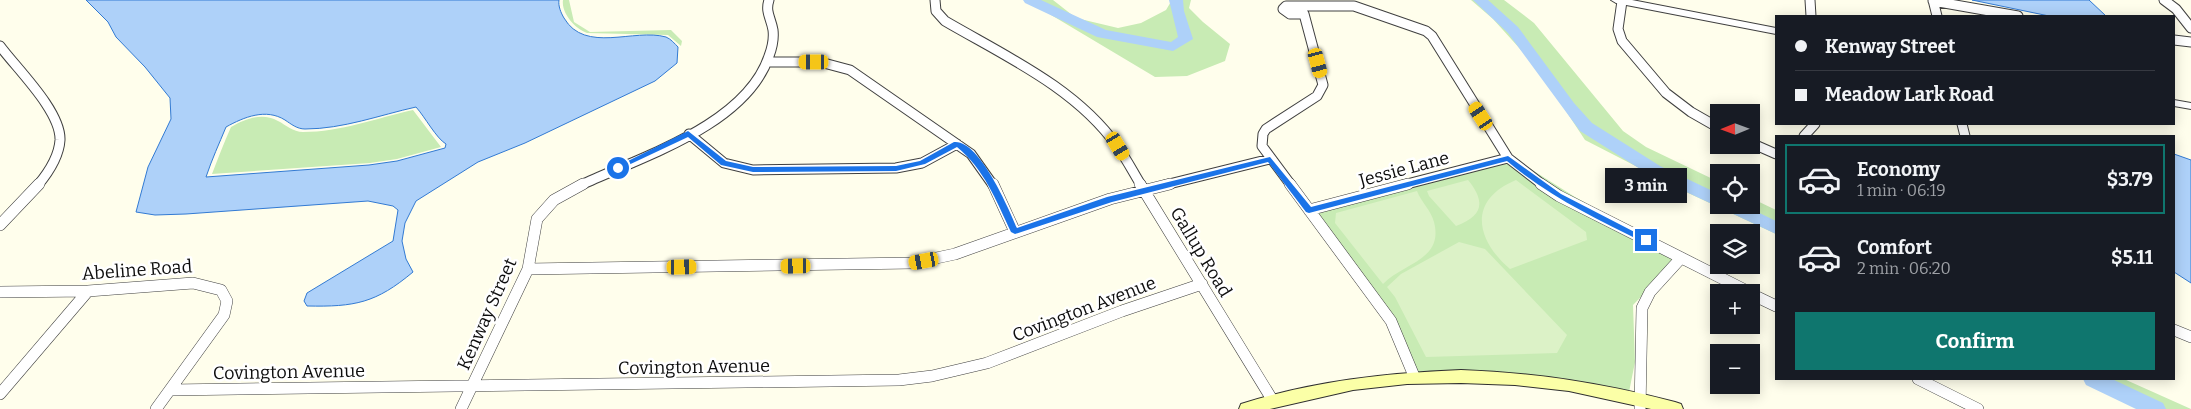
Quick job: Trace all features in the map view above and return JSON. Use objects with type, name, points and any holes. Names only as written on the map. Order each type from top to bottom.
[{"type":"main road","points":[[1247,409],[1342,384],[1414,376],[1480,376],[1562,384],[1641,404],[1676,409]]},
{"type":"street","name":"Kenway Street","points":[[461,409],[528,269],[538,218],[548,204],[564,193],[688,134],[720,116],[739,100],[753,86],[767,62],[773,35],[766,11],[769,0]]},
{"type":"street","name":"Gallup Road","points":[[935,0],[936,11],[945,21],[1081,106],[1118,146],[1273,401]]},
{"type":"street","points":[[1810,0],[1812,15]]},
{"type":"street","points":[[1937,15],[1933,0],[2013,15]]},
{"type":"street","points":[[2164,0],[2176,9],[2191,28]]},
{"type":"street","points":[[1710,123],[1692,112],[1666,92],[1622,41],[1618,29],[1619,1],[1775,31]]},
{"type":"street","points":[[1414,376],[1401,341],[1391,321],[1262,146],[1262,134],[1266,129],[1316,96],[1323,85],[1304,14],[1290,14],[1283,9],[1286,6],[1354,6],[1426,31],[1432,36],[1463,89],[1508,158],[1538,183],[1559,196],[1732,284]]},
{"type":"street","points":[[2175,40],[2191,42]]},
{"type":"street","points":[[0,46],[55,120],[60,140],[58,152],[45,177],[0,225]]},
{"type":"street","points":[[767,62],[820,62],[841,66],[957,144],[971,154],[990,178],[1015,232]]},
{"type":"street","points":[[2175,103],[2191,106]]},
{"type":"street","points":[[1805,135],[1813,125]]},
{"type":"street","points":[[688,134],[724,163],[753,170],[896,168],[922,162],[957,144]]},
{"type":"street","points":[[1760,146],[1775,154]]},
{"type":"street","name":"Jessie Lane","points":[[1309,210],[1508,158]]},
{"type":"street","points":[[528,269],[892,265],[942,257],[1076,210],[1144,190],[1270,159]]},
{"type":"street","points":[[1641,404],[1642,308],[1650,292],[1680,258]]},
{"type":"street","name":"Abeline Road","points":[[0,292],[88,291],[193,283],[204,284],[222,290],[227,300],[224,315],[156,409]]},
{"type":"street","name":"Covington Avenue","points":[[170,390],[864,382],[924,377],[969,368],[1017,354],[1122,311],[1202,284]]},
{"type":"street","points":[[0,394],[88,291]]},
{"type":"street","points":[[1760,298],[1775,306]]},
{"type":"street","points":[[2175,330],[2191,337]]},
{"type":"street","points":[[1920,380],[1978,409]]},
{"type":"green space","points":[[563,0],[569,0],[574,22],[590,32],[671,30],[682,41],[681,46],[668,35],[587,33],[570,20],[564,10]]},
{"type":"green space","points":[[1026,0],[1053,0],[1076,18],[1118,28],[1141,23],[1166,10],[1172,0],[1191,0],[1189,8],[1230,44],[1225,61],[1187,76],[1155,77]]},
{"type":"green space","points":[[1471,0],[1504,0],[1534,23],[1623,131],[1646,147],[1710,178],[1710,203],[1585,140],[1539,70],[1493,19]]},
{"type":"green space","points":[[413,110],[441,147],[397,159],[370,163],[212,174],[231,127],[248,119],[272,118],[296,131],[303,132],[331,130]]},
{"type":"green space","points":[[1510,156],[1575,197],[1681,256],[1633,305],[1635,362],[1629,392],[1478,372],[1413,372],[1361,273],[1301,209]]},
{"type":"green space","points":[[1468,180],[1478,195],[1479,208],[1472,218],[1456,226],[1429,196],[1427,191]]},
{"type":"green space","points":[[1516,180],[1586,232],[1587,240],[1510,269],[1489,245],[1482,221],[1484,209],[1490,198],[1501,188]]},
{"type":"green space","points":[[1417,191],[1434,222],[1436,235],[1433,245],[1428,253],[1383,284],[1335,223],[1336,213]]},
{"type":"green space","points":[[1760,202],[1775,210],[1775,234],[1760,227],[1760,224],[1755,224],[1733,214],[1760,214]]},
{"type":"green space","points":[[1459,242],[1485,249],[1567,335],[1557,353],[1426,357],[1395,297],[1387,287],[1401,274]]},
{"type":"green space","points":[[2087,380],[2126,380],[2191,409],[2150,409]]},
{"type":"water","points":[[86,0],[559,0],[564,18],[573,29],[584,35],[611,38],[653,35],[666,37],[678,47],[677,63],[655,81],[525,143],[478,162],[416,201],[405,223],[402,241],[406,259],[413,272],[388,291],[376,297],[352,304],[307,306],[304,301],[307,293],[393,241],[398,210],[393,206],[368,201],[186,214],[155,215],[136,212],[148,167],[171,119],[170,98],[145,67],[116,37],[108,22]],"holes":[[[416,107],[438,137],[446,144],[445,148],[397,161],[369,165],[206,177],[226,127],[248,117],[263,114],[278,116],[297,127],[305,129],[333,127]]]},
{"type":"water","points":[[1972,0],[2089,0],[2105,15],[2044,15]]},
{"type":"water","points":[[2175,154],[2191,160],[2191,283],[2175,273]]},
{"type":"waterway","points":[[1030,0],[1102,34],[1173,47],[1186,39],[1177,11],[1176,0]]},
{"type":"waterway","points":[[1480,0],[1513,30],[1568,106],[1586,127],[1654,170],[1710,197]]},
{"type":"waterway","points":[[1747,214],[1775,228]]},
{"type":"waterway","points":[[2095,380],[2156,409]]},
{"type":"route","points":[[618,168],[688,134],[724,163],[734,167],[753,170],[896,168],[931,159],[957,144],[971,154],[990,178],[1015,232],[1110,199],[1270,159],[1309,210],[1508,158],[1538,183],[1559,196],[1646,240]]}]
